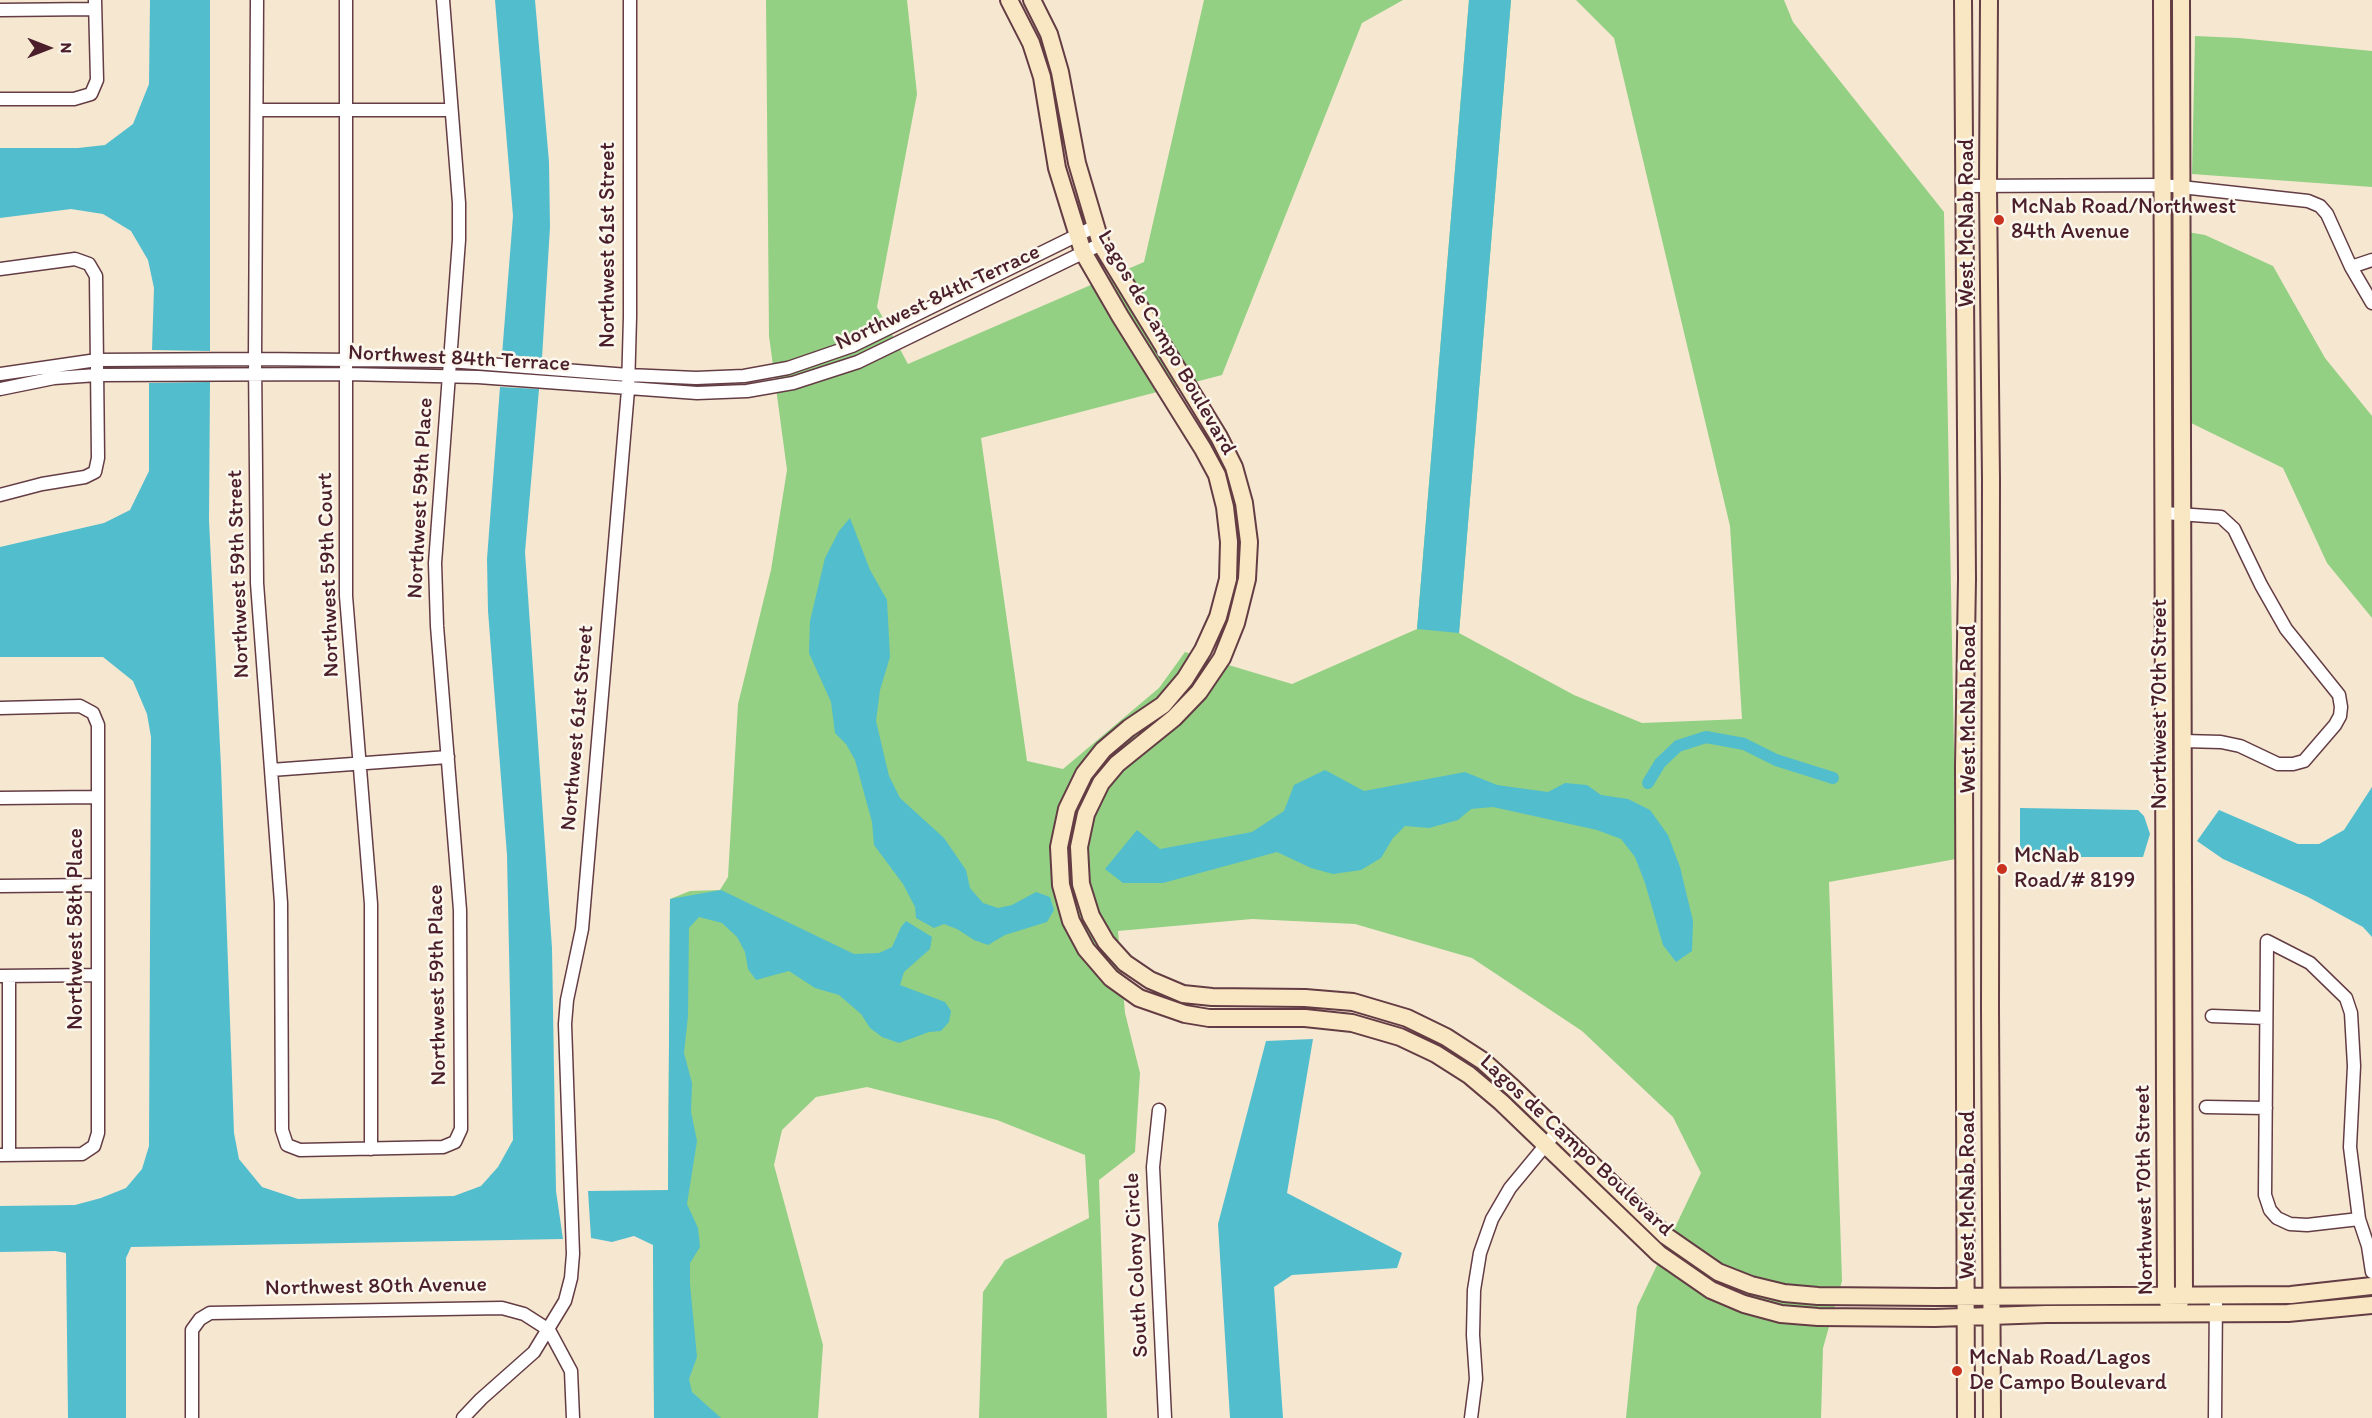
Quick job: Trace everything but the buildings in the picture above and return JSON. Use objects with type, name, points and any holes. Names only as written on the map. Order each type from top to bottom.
[{"type":"street","name":"Northwest 59th Street","points":[[257,0],[256,584],[281,903],[282,1130],[287,1145],[300,1150],[371,1149]]},
{"type":"street","name":"Northwest 59th Court","points":[[346,0],[346,596],[371,904],[371,1149]]},
{"type":"street","name":"Northwest 59th Place","points":[[371,1149],[443,1147],[455,1142],[461,1129],[460,910],[437,626],[435,563],[459,240],[459,203],[443,0]]},
{"type":"street","name":"Northwest 61st Street","points":[[464,1418],[481,1399],[534,1352],[565,1301],[571,1278],[573,1254],[565,1024],[567,1000],[582,929],[628,390],[630,0]]},
{"type":"street","name":"Lagos de Campo Boulevard","points":[[1009,0],[1031,43],[1042,77],[1057,168],[1081,244],[1120,316],[1217,475],[1225,507],[1228,542],[1228,579],[1218,617],[1203,650],[1185,679],[1163,705],[1129,728],[1103,750],[1084,774],[1067,809],[1059,847],[1061,885],[1071,921],[1086,950],[1111,978],[1139,998],[1185,1014],[1209,1018],[1305,1018],[1352,1023],[1400,1037],[1436,1054],[1469,1075],[1501,1102],[1659,1254],[1711,1290],[1744,1304],[1781,1314],[1818,1317],[1966,1317]]},
{"type":"street","name":"Lagos de Campo Boulevard","points":[[1032,0],[1049,34],[1060,72],[1077,164],[1101,244],[1219,437],[1234,467],[1244,503],[1249,542],[1244,590],[1236,623],[1222,658],[1199,692],[1174,718],[1117,764],[1101,783],[1086,814],[1079,847],[1081,884],[1091,916],[1106,942],[1125,963],[1150,980],[1182,994],[1212,998],[1305,998],[1353,1002],[1407,1018],[1446,1037],[1483,1061],[1558,1130],[1666,1236],[1718,1272],[1751,1285],[1784,1293],[1818,1296],[1966,1297]]},
{"type":"street","name":"West McNab Road","points":[[1963,0],[1967,578],[1964,766],[1966,1418]]},
{"type":"street","name":"West McNab Road","points":[[1989,0],[1992,1418]]},
{"type":"street","points":[[0,10],[95,4],[97,80],[91,94],[74,99],[0,99]]},
{"type":"street","points":[[2162,4],[2181,4]]},
{"type":"street","name":"Northwest 70th Street","points":[[2162,4],[2171,186],[2182,514],[2184,1295],[2173,1314]]},
{"type":"street","name":"Northwest 70th Street","points":[[2173,1314],[2166,1296],[2164,513],[2171,186],[2181,4]]},
{"type":"street","points":[[257,110],[451,110]]},
{"type":"street","points":[[1963,186],[2171,186],[2308,201],[2320,206],[2327,214],[2351,267],[2372,303]]},
{"type":"street","name":"Northwest 84th Terrace","points":[[0,388],[54,378],[97,375],[346,374],[448,376],[697,393],[747,391],[792,383],[858,362],[1081,244],[1095,226]]},
{"type":"street","name":"Northwest 84th Terrace","points":[[0,374],[97,360],[255,359],[449,361],[628,375],[696,378],[744,376],[788,368],[852,346],[1081,244],[1101,244]]},
{"type":"street","points":[[0,268],[75,259],[89,264],[96,276],[98,458],[95,472],[84,477],[42,484],[0,495]]},
{"type":"street","points":[[2351,267],[2372,260]]},
{"type":"street","points":[[2164,513],[2221,517],[2234,529],[2261,585],[2286,628],[2339,695],[2341,707],[2340,716],[2335,725],[2304,761],[2294,764],[2278,764],[2240,746],[2222,742],[2183,741]]},
{"type":"street","name":"Northwest 58th Place","points":[[0,708],[80,706],[93,713],[98,725],[98,1133],[94,1146],[82,1154],[4,1155]]},
{"type":"street","points":[[271,770],[448,756]]},
{"type":"street","points":[[0,798],[98,796]]},
{"type":"street","points":[[0,886],[98,885]]},
{"type":"street","points":[[2359,1219],[2307,1225],[2290,1224],[2277,1218],[2270,1210],[2265,1195],[2267,941],[2310,963],[2346,998],[2351,1013],[2354,1066],[2350,1147],[2359,1219],[2368,1246],[2372,1272]]},
{"type":"street","points":[[4,1155],[4,976],[97,975]]},
{"type":"street","points":[[1172,989],[1185,1014]]},
{"type":"street","points":[[2212,1016],[2266,1018]]},
{"type":"street","points":[[2206,1107],[2265,1108]]},
{"type":"street","name":"South Colony Circle","points":[[1159,1110],[1153,1167],[1165,1418]]},
{"type":"street","points":[[1471,1418],[1476,1379],[1473,1335],[1474,1290],[1480,1253],[1492,1219],[1510,1188],[1558,1130]]},
{"type":"street","points":[[1608,1206],[1620,1191]]},
{"type":"street","points":[[1966,1297],[2291,1295],[2372,1286]]},
{"type":"street","points":[[2215,1418],[2216,1295]]},
{"type":"street","points":[[1966,1317],[2288,1313],[2372,1305]]},
{"type":"street","name":"Northwest 80th Avenue","points":[[192,1418],[192,1330],[200,1319],[210,1313],[502,1308],[524,1314],[549,1330]]},
{"type":"street","points":[[549,1330],[571,1371],[573,1418]]},
{"type":"green space","points":[[766,0],[907,0],[917,94],[877,307],[908,364],[1144,262],[1204,0],[1403,0],[1362,23],[1222,375],[981,438],[1027,761],[1063,769],[1159,688],[1185,652],[1292,684],[1417,629],[1469,0],[1511,0],[1459,633],[1574,695],[1642,723],[1742,719],[1730,526],[1614,38],[1576,0],[1784,0],[1793,22],[1944,212],[1956,859],[1829,882],[1842,1281],[1823,1348],[1821,1418],[1626,1418],[1637,1307],[1701,1173],[1673,1117],[1582,1031],[1472,958],[1355,924],[1252,919],[1118,931],[1125,1013],[1140,1073],[1135,1152],[1099,1180],[1107,1418],[979,1418],[983,1292],[1005,1260],[1089,1218],[1085,1155],[997,1120],[867,1087],[816,1097],[782,1130],[774,1165],[823,1345],[818,1418],[654,1418],[653,1245],[668,1190],[670,899],[690,891],[720,890],[728,877],[738,704],[771,570],[787,470],[769,336]]},
{"type":"green space","points":[[2195,36],[2372,51],[2372,187],[2192,174]]},
{"type":"green space","points":[[2187,232],[2205,235],[2273,266],[2325,358],[2372,416],[2372,618],[2327,563],[2283,468],[2189,422]]},
{"type":"water","points":[[150,0],[210,0],[210,351],[152,350],[154,288],[148,260],[131,231],[103,214],[71,209],[0,218],[0,148],[78,148],[105,145],[133,124],[149,84]]},
{"type":"water","points":[[495,0],[535,0],[549,162],[550,227],[542,358],[502,355],[513,216]]},
{"type":"water","points":[[1469,0],[1511,0],[1459,633],[1417,629]]},
{"type":"water","points":[[210,382],[209,520],[221,767],[234,1133],[239,1159],[262,1187],[298,1199],[454,1196],[481,1186],[498,1167],[513,1140],[507,855],[488,611],[487,559],[500,387],[539,389],[525,552],[552,948],[556,1191],[563,1239],[131,1247],[126,1258],[126,1418],[68,1418],[66,1253],[55,1251],[0,1252],[0,1206],[75,1205],[126,1188],[142,1169],[149,1146],[151,737],[147,714],[133,681],[103,657],[0,657],[0,547],[104,523],[130,510],[149,471],[149,383]]},
{"type":"water","points":[[850,518],[870,570],[887,600],[890,657],[880,690],[876,721],[889,776],[900,798],[944,838],[966,870],[970,888],[983,903],[998,908],[1012,905],[1036,892],[1050,897],[1054,910],[1047,922],[1005,935],[988,945],[944,924],[934,928],[916,918],[915,907],[903,884],[874,845],[872,822],[855,760],[846,744],[835,733],[831,702],[809,653],[810,621],[825,558],[839,531]]},
{"type":"water","points":[[1325,770],[1364,791],[1465,772],[1497,785],[1548,792],[1565,783],[1587,785],[1601,795],[1628,799],[1650,810],[1668,835],[1680,867],[1693,921],[1692,951],[1676,962],[1663,945],[1635,857],[1621,839],[1597,830],[1493,807],[1471,809],[1458,820],[1429,828],[1405,826],[1393,838],[1381,858],[1361,870],[1333,874],[1311,868],[1277,852],[1163,883],[1123,883],[1105,869],[1137,830],[1160,849],[1252,832],[1284,811],[1294,785]]},
{"type":"water","points":[[2372,787],[2372,937],[2363,927],[2308,897],[2223,859],[2197,841],[2219,810],[2298,844],[2319,844],[2344,830]]},
{"type":"water","points":[[2020,808],[2138,810],[2144,816],[2150,834],[2143,857],[2020,857]]},
{"type":"water","points":[[721,890],[854,954],[879,953],[892,947],[906,921],[932,937],[930,949],[904,972],[900,985],[945,1002],[951,1011],[949,1022],[941,1031],[929,1032],[899,1043],[882,1037],[870,1028],[861,1014],[839,995],[815,988],[789,971],[756,980],[748,969],[745,952],[737,937],[722,923],[699,917],[689,928],[688,1016],[684,1053],[692,1083],[691,1112],[697,1141],[687,1204],[698,1228],[700,1247],[690,1263],[697,1357],[689,1379],[692,1392],[721,1418],[654,1418],[653,1245],[634,1236],[612,1242],[591,1238],[588,1191],[668,1190],[670,899]]},
{"type":"water","points":[[1313,1039],[1287,1193],[1402,1253],[1397,1268],[1292,1275],[1274,1287],[1283,1418],[1230,1418],[1218,1224],[1266,1041]]},
{"type":"waterway","points":[[1648,783],[1660,763],[1678,746],[1706,737],[1744,744],[1776,760],[1833,778]]},
{"type":"place","name":"McNab Road/Northwest 84th Avenue","points":[[1999,220]]},
{"type":"place","name":"McNab Road/# 8199","points":[[2002,869]]},
{"type":"place","name":"McNab Road/Lagos De Campo Boulevard","points":[[1957,1371]]}]
